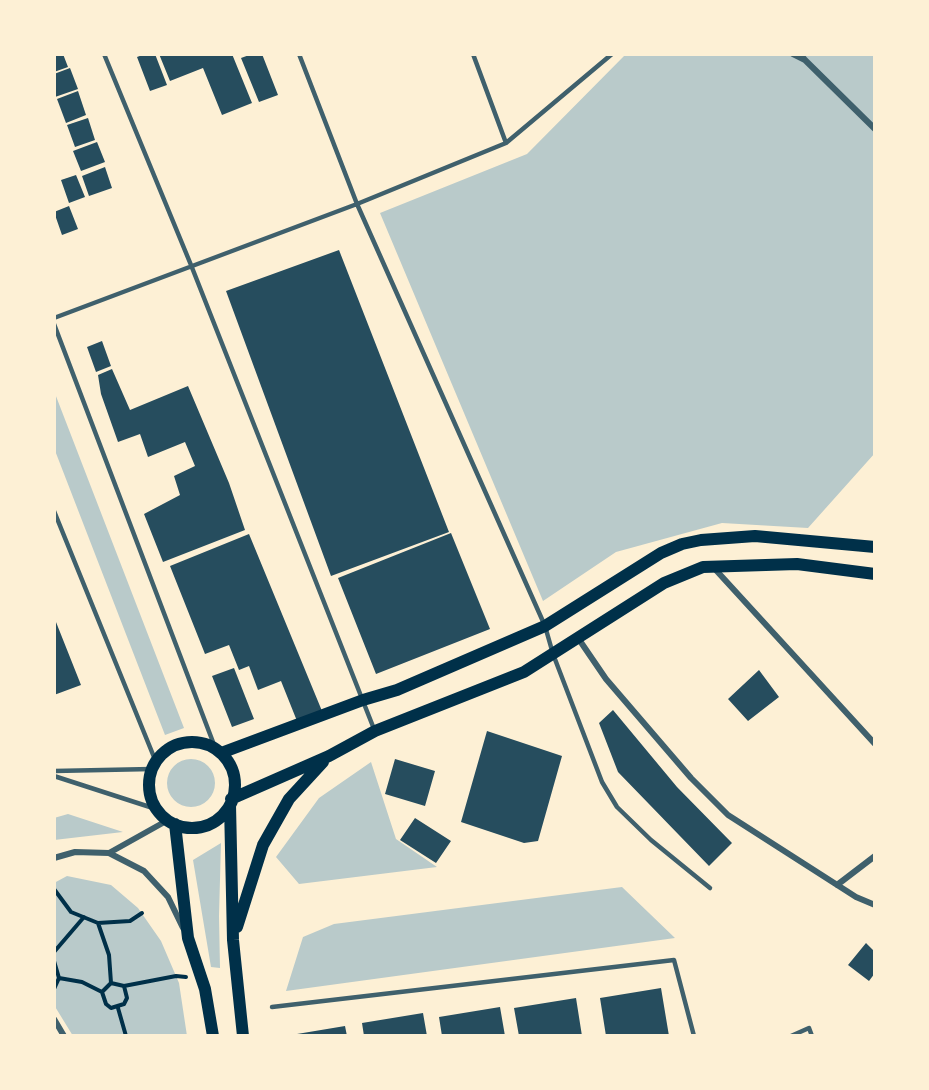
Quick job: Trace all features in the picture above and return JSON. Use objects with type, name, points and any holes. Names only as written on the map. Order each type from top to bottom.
[{"type":"main road","points":[[218,752],[397,690],[545,626],[661,554],[682,544],[701,540],[755,536],[875,547]]},
{"type":"main road","points":[[243,1036],[233,940],[231,802],[234,777],[218,752],[196,742],[182,743],[170,748],[154,765],[149,782],[150,795],[156,809],[172,822],[194,828],[209,824],[221,816],[231,802],[329,756],[375,731],[514,677],[664,583],[703,567],[797,564],[875,574]]},
{"type":"main road","points":[[233,940],[263,845],[289,799],[329,756]]},
{"type":"main road","points":[[172,822],[188,938],[201,978],[213,1036]]},
{"type":"street","points":[[793,54],[805,60]]},
{"type":"street","points":[[800,54],[875,129]]},
{"type":"street","points":[[713,567],[875,744]]},
{"type":"street","points":[[578,638],[606,679],[691,778],[728,815],[856,897],[875,905]]},
{"type":"street","points":[[109,853],[172,822]]},
{"type":"street","points":[[54,858],[75,852],[109,853],[144,871],[168,897],[188,938]]},
{"type":"street","points":[[837,885],[875,856]]},
{"type":"street","points":[[54,1019],[64,1036]]},
{"type":"lane","points":[[104,54],[191,265],[375,731]]},
{"type":"lane","points":[[299,54],[357,204],[545,626],[553,654],[602,782],[617,807],[651,840],[710,888]]},
{"type":"lane","points":[[473,54],[506,143]]},
{"type":"lane","points":[[54,318],[357,204],[506,143],[612,54]]},
{"type":"lane","points":[[54,324],[218,752]]},
{"type":"lane","points":[[54,510],[154,765],[54,771]]},
{"type":"lane","points":[[54,776],[156,809]]},
{"type":"lane","points":[[272,1007],[674,960],[694,1036]]},
{"type":"lane","points":[[791,1036],[809,1029],[812,1036]]},
{"type":"path","points":[[54,889],[71,912],[98,923],[130,921],[142,913]]},
{"type":"path","points":[[54,952],[84,917]]},
{"type":"path","points":[[98,923],[109,955],[111,983],[102,992]]},
{"type":"path","points":[[54,962],[59,978],[54,989]]},
{"type":"path","points":[[111,983],[124,986],[176,976],[201,978]]},
{"type":"path","points":[[59,978],[82,982],[102,992],[106,1004],[118,1008]]},
{"type":"path","points":[[118,1008],[127,998],[124,986]]},
{"type":"path","points":[[118,1008],[126,1036]]},
{"type":"shaded area","points":[[626,54],[875,54],[875,453],[808,528],[722,523],[616,552],[543,601],[380,213],[527,154]]},
{"type":"shaded area","points":[[54,391],[184,728],[165,735],[54,448]]},
{"type":"shaded area","points":[[191,759],[208,766],[215,783],[208,800],[191,807],[174,800],[167,783],[174,766]]},
{"type":"shaded area","points":[[371,762],[396,839],[437,867],[299,884],[276,857],[319,798]]},
{"type":"shaded area","points":[[68,814],[123,832],[54,840],[54,818]]},
{"type":"shaded area","points":[[221,843],[220,968],[211,967],[193,860]]},
{"type":"shaded area","points":[[67,876],[111,885],[138,908],[161,941],[179,983],[187,1036],[73,1036],[54,1005],[54,883]]},
{"type":"shaded area","points":[[622,887],[675,938],[286,991],[303,937],[334,924]]},
{"type":"building","points":[[54,54],[63,54],[68,67],[54,72]]},
{"type":"building","points":[[155,54],[167,85],[150,91],[137,57]]},
{"type":"building","points":[[159,54],[232,54],[252,103],[222,115],[203,68],[170,81]]},
{"type":"building","points":[[252,54],[262,54],[278,95],[259,102],[241,58]]},
{"type":"building","points":[[70,68],[78,89],[55,97],[54,74]]},
{"type":"building","points":[[78,91],[86,115],[66,123],[57,99]]},
{"type":"building","points":[[88,118],[95,140],[75,147],[67,125]]},
{"type":"building","points":[[97,142],[105,162],[81,171],[73,151]]},
{"type":"building","points":[[105,167],[112,188],[89,196],[82,176]]},
{"type":"building","points":[[76,175],[85,197],[69,203],[61,180]]},
{"type":"building","points":[[69,206],[78,229],[62,235],[54,212]]},
{"type":"building","points":[[339,250],[449,532],[331,576],[226,291]]},
{"type":"building","points":[[102,341],[111,366],[96,372],[87,347]]},
{"type":"building","points":[[112,369],[130,410],[188,386],[229,483],[245,530],[163,562],[144,514],[180,495],[174,476],[195,466],[185,442],[148,457],[140,434],[118,442],[101,394],[98,375]]},
{"type":"building","points":[[451,533],[490,629],[376,674],[338,578]]},
{"type":"building","points":[[249,534],[322,711],[297,721],[281,681],[258,690],[249,666],[239,670],[229,645],[205,654],[170,566]]},
{"type":"building","points":[[54,617],[81,685],[54,695]]},
{"type":"building","points":[[234,668],[254,719],[232,727],[212,676]]},
{"type":"building","points":[[759,670],[779,697],[748,721],[728,699]]},
{"type":"building","points":[[613,710],[677,787],[732,843],[709,866],[618,772],[599,723]]},
{"type":"building","points":[[487,731],[562,756],[538,841],[524,843],[461,822]]},
{"type":"building","points":[[395,759],[435,771],[425,806],[385,794]]},
{"type":"building","points":[[415,818],[451,841],[436,863],[400,840]]},
{"type":"building","points":[[866,943],[875,952],[875,973],[869,981],[848,965]]},
{"type":"building","points":[[661,988],[669,1036],[606,1036],[600,998]]},
{"type":"building","points":[[576,998],[582,1036],[519,1036],[514,1008]]},
{"type":"building","points":[[500,1007],[505,1036],[442,1036],[439,1017]]},
{"type":"building","points":[[423,1013],[427,1036],[364,1036],[362,1023]]},
{"type":"building","points":[[345,1026],[347,1036],[291,1036],[291,1035]]}]
